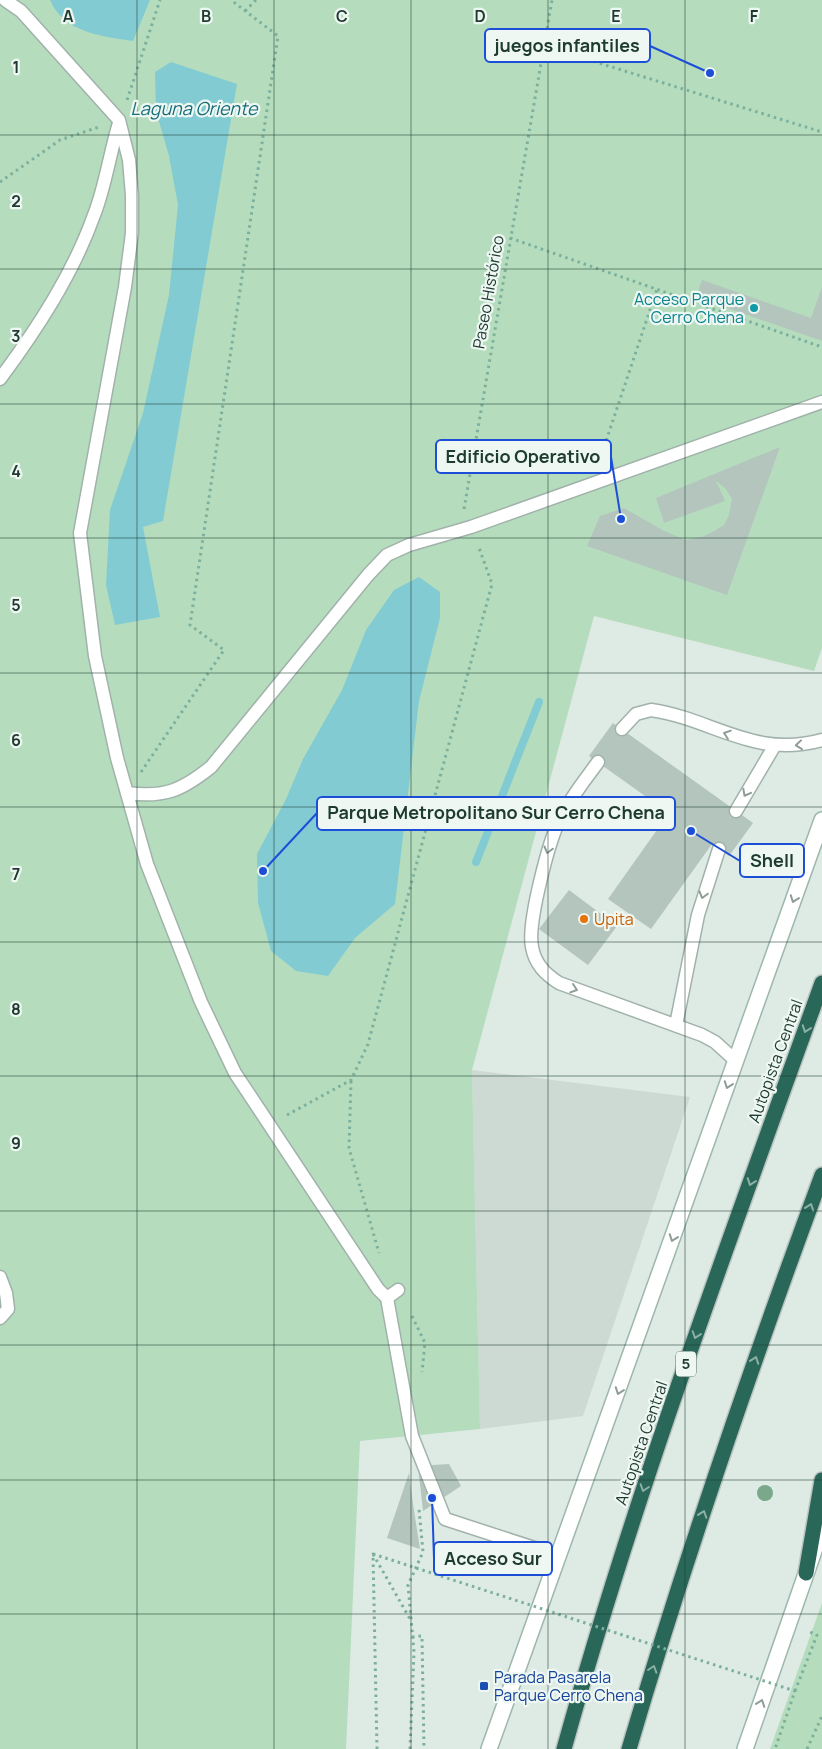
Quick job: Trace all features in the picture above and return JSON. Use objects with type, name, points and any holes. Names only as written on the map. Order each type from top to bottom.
[{"type":"highway","name":"Autopista Central","points":[[564,1749],[616,1574],[661,1435],[822,983]]},
{"type":"highway","points":[[629,1749],[702,1515],[748,1379],[822,1175]]},
{"type":"highway","points":[[806,1573],[822,1480]]},
{"type":"main road","points":[[489,1749],[822,820]]},
{"type":"main road","points":[[745,1749],[822,1528]]},
{"type":"lane","points":[[5,0],[21,11],[119,120],[129,160],[132,195],[132,233],[125,287],[80,533],[95,656],[127,793],[148,864],[200,1002],[235,1073],[378,1290],[388,1298],[412,1436],[445,1518],[559,1556]]},
{"type":"lane","points":[[0,379],[28,341],[72,266],[95,214],[119,120]]},
{"type":"lane","points":[[127,793],[157,796],[191,783],[211,767],[368,574],[387,555],[409,545],[471,527],[822,402]]},
{"type":"lane","points":[[622,729],[636,714],[652,710],[740,739],[775,746],[792,746],[822,740]]},
{"type":"lane","points":[[736,811],[775,746]]},
{"type":"lane","points":[[598,762],[573,796],[554,832],[531,929],[532,949],[541,968],[559,983],[676,1025],[715,1042],[736,1061]]},
{"type":"lane","points":[[676,1025],[698,915],[719,849]]},
{"type":"lane","points":[[0,1276],[6,1293],[8,1309],[0,1318]]},
{"type":"lane","points":[[388,1298],[398,1290]]},
{"type":"path","points":[[0,182],[60,140],[119,120],[160,0]]},
{"type":"path","points":[[127,793],[224,650],[190,625],[278,36],[231,0]]},
{"type":"path","points":[[245,11],[256,0]]},
{"type":"path","name":"Paseo Histórico","points":[[270,1125],[351,1080],[368,1044],[492,584],[463,506],[552,0]]},
{"type":"path","points":[[544,46],[822,132]]},
{"type":"path","points":[[510,238],[822,347]]},
{"type":"path","points":[[592,484],[658,289]]},
{"type":"path","points":[[373,1554],[411,1620]]},
{"type":"path","points":[[373,1554],[795,1691]]},
{"type":"path","points":[[373,1554],[377,1749]]},
{"type":"path","points":[[775,1749],[817,1635]]},
{"type":"path","points":[[412,1637],[422,1636],[424,1749]]},
{"type":"path","points":[[410,1749],[414,1652]]},
{"type":"path","points":[[807,1749],[822,1716]]},
{"type":"shaded area","points":[[472,1070],[690,1097],[583,1416],[480,1429]]},
{"type":"green space","points":[[0,0],[822,0],[822,648],[814,671],[594,616],[472,1070],[480,1429],[360,1441],[346,1749],[0,1749]]},
{"type":"green space","points":[[822,1603],[822,1749],[770,1749]]},
{"type":"water","points":[[50,0],[150,0],[133,41],[97,35],[74,26],[56,11]]},
{"type":"water","name":"Laguna Oriente","points":[[171,62],[237,84],[163,521],[143,527],[160,617],[115,625],[106,585],[110,510],[143,413],[169,295],[178,205],[169,156],[156,111],[155,72]]},
{"type":"water","points":[[419,577],[440,592],[440,618],[419,701],[395,904],[355,938],[328,976],[296,971],[271,951],[258,903],[257,854],[286,799],[303,759],[342,690],[366,630],[394,590]]},
{"type":"building","name":"Acceso Parque Cerro Chena","points":[[702,280],[811,318],[822,287],[822,341],[696,297]]},
{"type":"building","points":[[780,447],[727,595],[587,546],[600,516],[624,508],[664,531],[686,540],[702,537],[714,531],[724,525],[729,515],[732,499],[725,488],[716,481],[725,501],[664,523],[656,498]]},
{"type":"building","points":[[613,723],[753,823],[729,856],[712,844],[651,929],[608,899],[669,813],[589,756]]},
{"type":"building","points":[[569,890],[617,926],[588,965],[539,929]]},
{"type":"building","points":[[449,1464],[461,1486],[423,1511],[418,1466]]},
{"type":"building","points":[[409,1473],[413,1504],[420,1549],[387,1538]]},
{"type":"waterway","points":[[476,862],[539,702]]},
{"type":"place","name":"juegos infantiles","points":[[710,73]]},
{"type":"place","name":"Acceso Parque Cerro Chena","points":[[754,308]]},
{"type":"place","name":"Edificio Operativo","points":[[621,519]]},
{"type":"place","name":"Shell","points":[[691,831]]},
{"type":"place","name":"Parque Metropolitano Sur Cerro Chena","points":[[263,871]]},
{"type":"place","name":"Upita","points":[[584,919]]},
{"type":"place","name":"Acceso Sur","points":[[432,1498]]},
{"type":"place","name":"Parada Pasarela Parque Cerro Chena","points":[[484,1686]]}]
